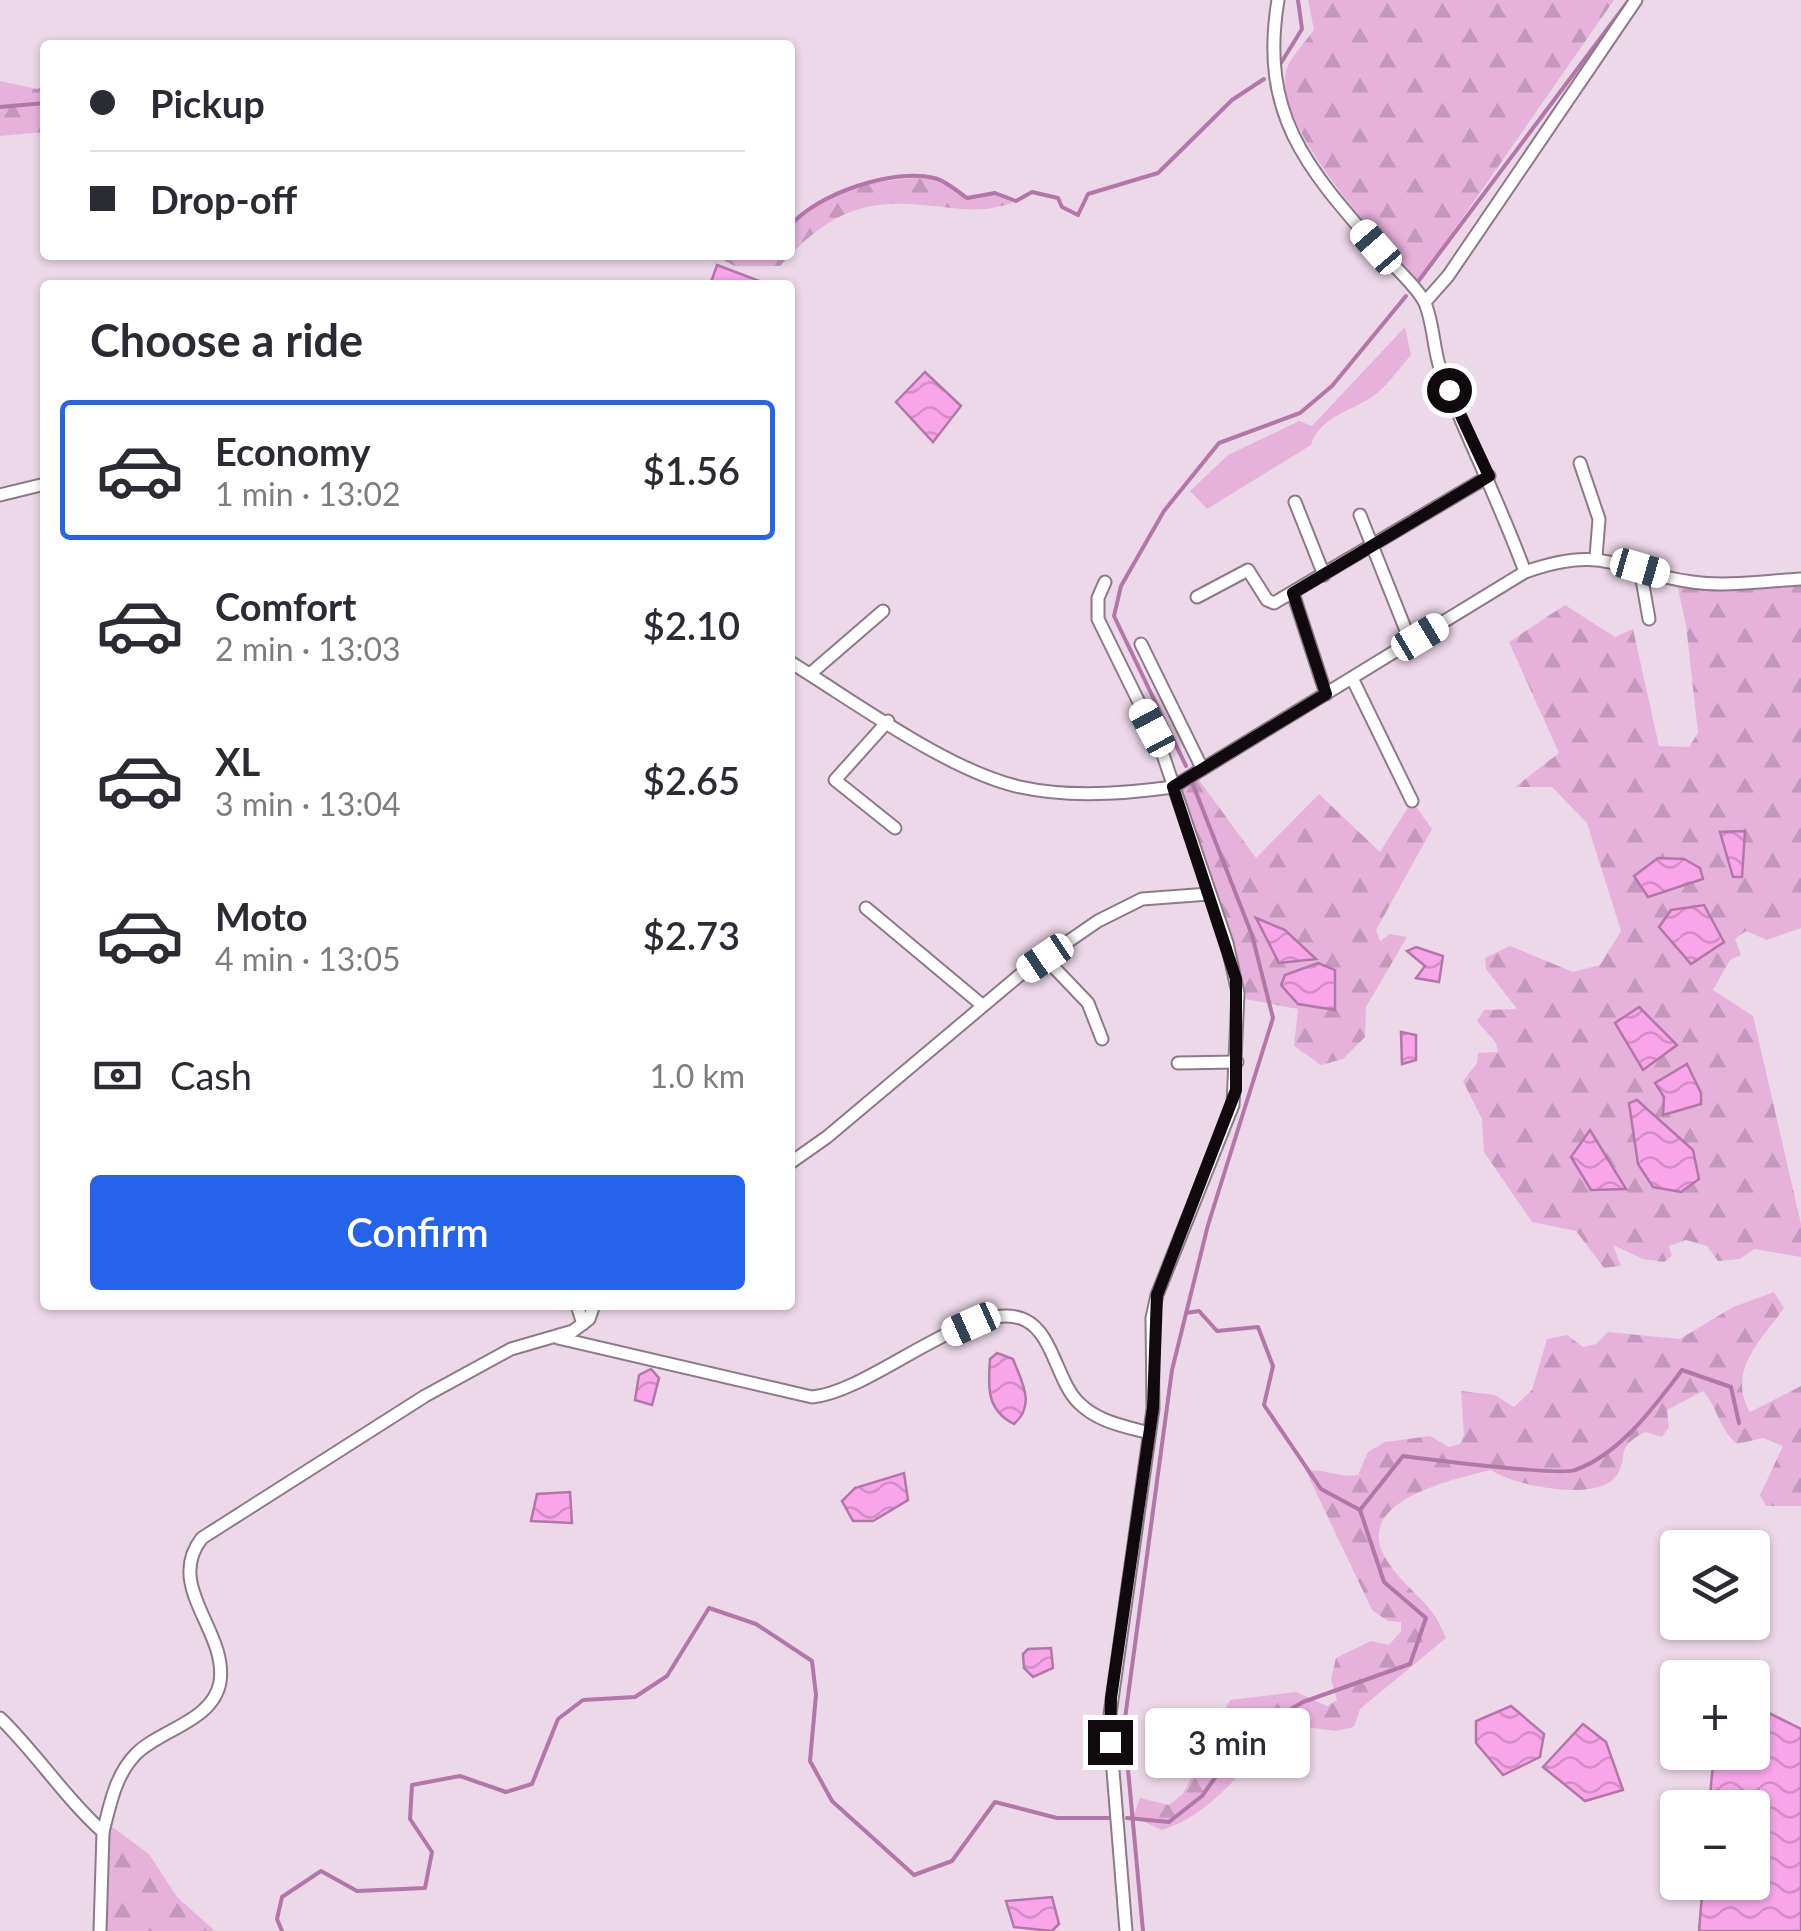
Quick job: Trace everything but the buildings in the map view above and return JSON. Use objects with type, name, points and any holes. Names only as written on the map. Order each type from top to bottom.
[{"type":"street","points":[[1278,0],[1271,42],[1272,74],[1286,125],[1316,178],[1424,302],[1439,365],[1489,476],[1525,572]]},
{"type":"street","points":[[1424,302],[1448,276],[1636,0]]},
{"type":"street","points":[[1580,463],[1599,519],[1596,557]]},
{"type":"street","points":[[1197,596],[1248,570],[1270,604],[1489,476]]},
{"type":"street","points":[[0,495],[40,485]]},
{"type":"street","points":[[1296,502],[1324,575]]},
{"type":"street","points":[[1360,515],[1410,643]]},
{"type":"street","points":[[795,665],[962,766],[1016,787],[1117,793],[1173,787],[1525,572],[1558,560],[1596,557],[1698,582],[1801,579]]},
{"type":"street","points":[[1640,568],[1649,620]]},
{"type":"street","points":[[1104,582],[1098,598],[1104,638],[1152,728],[1236,979],[1233,1105],[1157,1295],[1149,1433],[1110,1721],[1126,1931]]},
{"type":"street","points":[[1293,593],[1326,694]]},
{"type":"street","points":[[810,674],[883,610]]},
{"type":"street","points":[[1141,644],[1202,768]]},
{"type":"street","points":[[1352,678],[1412,801]]},
{"type":"street","points":[[888,722],[835,780],[895,828]]},
{"type":"street","points":[[795,1158],[838,1128],[982,1005],[1127,904],[1160,896],[1208,894]]},
{"type":"street","points":[[866,908],[982,1005]]},
{"type":"street","points":[[1045,958],[1088,1003],[1102,1039]]},
{"type":"street","points":[[1178,1063],[1236,1062]]},
{"type":"street","points":[[579,1310],[583,1324]]},
{"type":"street","points":[[100,1931],[103,1832],[122,1772],[138,1752],[198,1714],[216,1694],[220,1679],[218,1661],[188,1568],[192,1551],[202,1538],[425,1396],[512,1349],[558,1338],[583,1324],[591,1310]]},
{"type":"street","points":[[558,1338],[812,1397],[842,1391],[971,1324],[1016,1317],[1036,1329],[1079,1403],[1110,1422],[1149,1433]]},
{"type":"street","points":[[0,1718],[41,1758],[82,1813],[103,1832]]},
{"type":"green space","points":[[1308,0],[1614,0],[1417,283],[1332,181],[1295,119],[1286,91],[1287,68],[1314,30]]},
{"type":"green space","points":[[0,81],[40,88],[40,132],[0,136]]},
{"type":"green space","points":[[935,177],[967,198],[995,193],[1016,201],[981,209],[879,205],[843,215],[795,250],[795,220],[804,212],[838,193],[896,180]]},
{"type":"green space","points":[[724,260],[786,260],[780,266],[734,266]]},
{"type":"green space","points":[[1405,327],[1411,355],[1377,393],[1321,428],[1311,445],[1207,509],[1190,491],[1228,455],[1299,421],[1312,426]]},
{"type":"green space","points":[[1676,579],[1801,579],[1801,928],[1767,940],[1746,931],[1735,939],[1741,955],[1730,960],[1713,990],[1753,1016],[1801,1224],[1801,1257],[1754,1249],[1740,1259],[1718,1261],[1707,1246],[1686,1240],[1669,1246],[1672,1256],[1664,1262],[1643,1259],[1613,1245],[1621,1266],[1604,1268],[1576,1231],[1532,1222],[1484,1152],[1482,1119],[1463,1081],[1477,1063],[1478,1053],[1498,1052],[1496,1043],[1477,1021],[1484,1010],[1517,1009],[1486,969],[1485,958],[1510,946],[1573,972],[1600,965],[1621,931],[1587,823],[1552,787],[1515,787],[1559,753],[1509,642],[1565,605],[1615,637],[1633,629],[1659,746],[1689,747],[1698,733],[1686,625]]},
{"type":"green space","points":[[1194,773],[1256,858],[1319,794],[1380,852],[1412,801],[1432,829],[1376,930],[1380,941],[1390,934],[1407,937],[1366,1007],[1365,1037],[1343,1059],[1321,1065],[1294,1046],[1298,1009],[1245,999],[1173,787]]},
{"type":"green space","points":[[1774,1292],[1784,1308],[1750,1356],[1742,1383],[1750,1412],[1801,1386],[1801,1506],[1766,1506],[1760,1495],[1783,1446],[1763,1438],[1737,1444],[1703,1391],[1667,1410],[1669,1427],[1662,1437],[1645,1432],[1629,1443],[1617,1475],[1593,1488],[1536,1486],[1491,1470],[1429,1488],[1391,1510],[1381,1525],[1379,1544],[1390,1565],[1434,1615],[1446,1638],[1360,1709],[1354,1727],[1336,1731],[1291,1725],[1216,1798],[1182,1822],[1162,1830],[1133,1817],[1140,1798],[1169,1805],[1183,1794],[1230,1700],[1296,1692],[1327,1706],[1337,1700],[1331,1679],[1336,1658],[1371,1641],[1389,1645],[1401,1631],[1401,1622],[1388,1621],[1372,1610],[1306,1471],[1358,1475],[1368,1452],[1385,1442],[1430,1436],[1449,1447],[1460,1444],[1464,1435],[1461,1391],[1495,1395],[1514,1407],[1532,1390],[1547,1339],[1567,1335],[1583,1347],[1596,1344],[1608,1332],[1680,1339],[1733,1307]]},
{"type":"green space","points":[[111,1826],[149,1854],[177,1897],[215,1931],[100,1931],[103,1832]]},
{"type":"water","points":[[717,265],[757,280],[712,280]]},
{"type":"water","points":[[925,372],[961,406],[933,442],[896,402]]},
{"type":"water","points":[[1745,831],[1742,877],[1733,877],[1720,832]]},
{"type":"water","points":[[1658,858],[1684,859],[1700,868],[1703,879],[1648,897],[1634,876]]},
{"type":"water","points":[[1704,905],[1724,942],[1691,964],[1659,927],[1671,910]]},
{"type":"water","points":[[1256,918],[1285,930],[1316,959],[1279,963]]},
{"type":"water","points":[[1416,947],[1443,956],[1439,982],[1416,978],[1425,966],[1407,951]]},
{"type":"water","points":[[1318,963],[1335,970],[1335,1010],[1298,1004],[1281,985],[1285,975]]},
{"type":"water","points":[[1639,1007],[1677,1045],[1643,1070],[1615,1023]]},
{"type":"water","points":[[1401,1032],[1416,1035],[1416,1060],[1402,1064]]},
{"type":"water","points":[[1687,1064],[1701,1093],[1701,1104],[1663,1115],[1664,1097],[1655,1083]]},
{"type":"water","points":[[1637,1100],[1693,1150],[1699,1179],[1681,1192],[1653,1187],[1638,1164],[1629,1103]]},
{"type":"water","points":[[1590,1130],[1626,1189],[1591,1190],[1571,1157]]},
{"type":"water","points":[[997,1353],[1013,1359],[1025,1393],[1024,1409],[1014,1424],[998,1412],[991,1396],[990,1359]]},
{"type":"water","points":[[651,1369],[659,1378],[652,1405],[635,1400],[639,1375]]},
{"type":"water","points":[[904,1473],[908,1500],[873,1521],[853,1521],[842,1501],[855,1488]]},
{"type":"water","points":[[570,1492],[572,1523],[531,1521],[537,1494]]},
{"type":"water","points":[[1051,1648],[1053,1668],[1033,1677],[1024,1668],[1023,1654],[1028,1649]]},
{"type":"water","points":[[1511,1706],[1544,1734],[1540,1757],[1503,1775],[1476,1743],[1476,1721]]},
{"type":"water","points":[[1770,1714],[1801,1729],[1801,1931],[1699,1931],[1702,1900],[1770,1900],[1770,1790],[1711,1790],[1712,1770],[1770,1770]]},
{"type":"water","points":[[1583,1724],[1606,1742],[1623,1790],[1585,1801],[1543,1767]]},
{"type":"water","points":[[1052,1897],[1059,1924],[1052,1931],[1014,1927],[1006,1901]]},
{"type":"waterway","points":[[1281,63],[1302,29],[1298,0]]},
{"type":"waterway","points":[[1417,283],[1629,0]]},
{"type":"waterway","points":[[795,221],[818,204],[856,186],[917,176],[938,179],[967,198],[995,193],[1016,201],[1032,192],[1058,198],[1062,207],[1078,215],[1088,194],[1158,173],[1232,100],[1264,79]]},
{"type":"waterway","points":[[0,107],[40,103]]},
{"type":"waterway","points":[[1186,766],[1114,616],[1121,586],[1164,511],[1219,443],[1300,413],[1332,386],[1406,296]]},
{"type":"waterway","points":[[1143,1931],[1124,1726],[1172,1370],[1208,1225],[1273,1018],[1252,935],[1192,782]]},
{"type":"waterway","points":[[1186,1313],[1199,1311],[1217,1331],[1258,1327],[1273,1366],[1264,1405],[1321,1489],[1360,1510]]},
{"type":"waterway","points":[[1127,1818],[1169,1822],[1202,1796],[1244,1737],[1303,1702],[1410,1664],[1426,1618],[1384,1582],[1360,1510],[1403,1456],[1520,1469],[1575,1470],[1621,1441],[1682,1370],[1731,1387],[1739,1423]]},
{"type":"waterway","points":[[282,1931],[277,1919],[282,1897],[321,1871],[357,1891],[425,1888],[432,1852],[410,1819],[412,1785],[460,1776],[506,1792],[532,1784],[558,1719],[583,1700],[635,1697],[667,1676],[709,1608],[756,1624],[812,1661],[816,1695],[810,1761],[832,1801],[914,1875],[952,1861],[995,1802],[1057,1818],[1114,1818]]},
{"type":"route","points":[[1110,1742],[1111,1698],[1153,1408],[1152,1318],[1157,1295],[1236,1090],[1236,979],[1173,787],[1326,694],[1293,593],[1489,476],[1449,390]]}]
